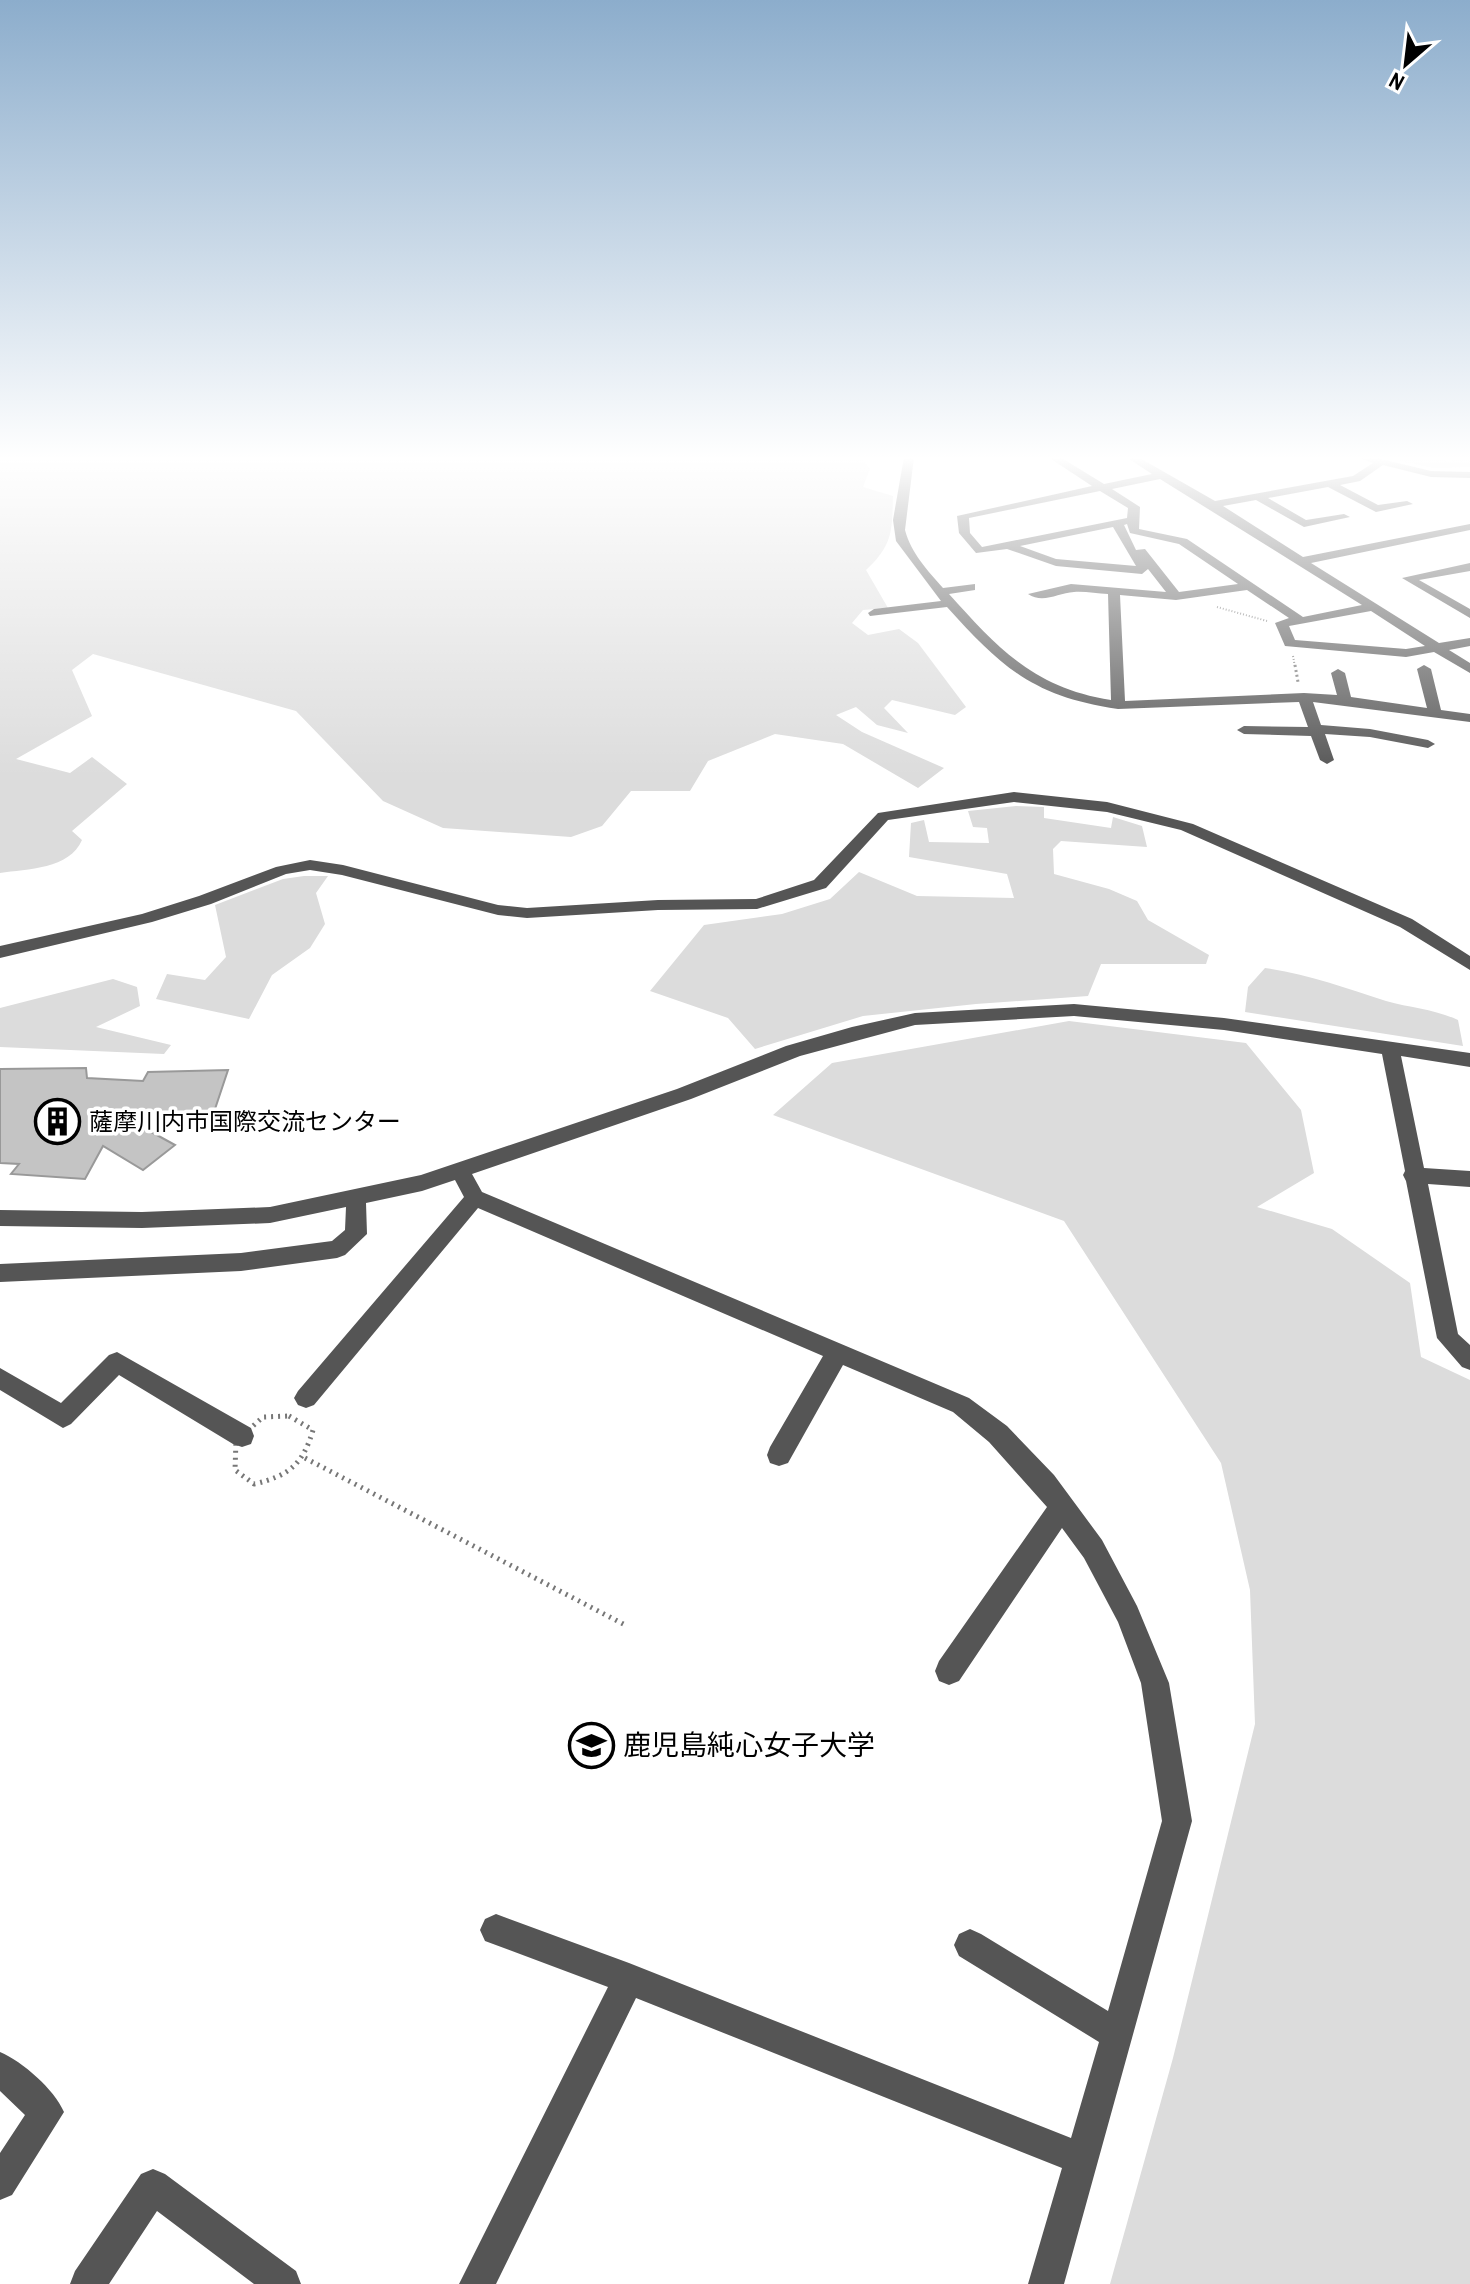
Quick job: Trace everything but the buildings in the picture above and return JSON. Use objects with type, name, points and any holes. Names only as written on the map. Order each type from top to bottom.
[{"type":"street","points":[[916,564],[1028,678],[1088,702],[1118,705],[1302,696],[1470,718]]},
{"type":"street","points":[[1049,564],[1076,569]]},
{"type":"street","points":[[1083,564],[1142,570],[1140,564]]},
{"type":"street","points":[[1150,564],[1182,596]]},
{"type":"street","points":[[1217,564],[1301,621]]},
{"type":"street","points":[[1306,564],[1470,669]]},
{"type":"street","points":[[1469,613],[1408,578],[1470,567]]},
{"type":"street","points":[[1034,594],[1052,594],[1071,588],[1182,596],[1250,586]]},
{"type":"street","points":[[942,592],[971,587]]},
{"type":"street","points":[[1114,592],[1118,705]]},
{"type":"street","points":[[874,613],[953,603]]},
{"type":"street","points":[[1373,607],[1281,623],[1290,643],[1406,653],[1470,642]]},
{"type":"street","points":[[1424,669],[1435,713]]},
{"type":"street","points":[[1338,673],[1345,700]]},
{"type":"street","points":[[1302,696],[1327,760]]},
{"type":"street","points":[[1244,730],[1370,733],[1428,744]]},
{"type":"street","points":[[0,952],[146,918],[205,900],[282,870],[310,865],[343,870],[485,907],[527,913],[658,905],[757,904],[820,884],[883,816],[1014,797],[1107,807],[1187,827],[1406,923],[1470,964]]},
{"type":"street","points":[[0,1218],[142,1220],[270,1215],[422,1183],[684,1094],[793,1051],[852,1033],[915,1019],[1074,1010],[1209,1022],[1470,1060]]},
{"type":"street","points":[[1390,1046],[1413,1175],[1448,1338],[1470,1360]]},
{"type":"street","points":[[460,1170],[475,1198],[961,1405],[998,1434],[1045,1483],[1093,1549],[1128,1615],[1155,1683],[1177,1821],[1046,2284]]},
{"type":"street","points":[[1413,1175],[1470,1179]]},
{"type":"street","points":[[0,1273],[241,1262],[337,1249],[356,1234],[356,1197]]},
{"type":"street","points":[[306,1398],[475,1198]]},
{"type":"street","points":[[779,1455],[838,1352]]},
{"type":"street","points":[[0,1378],[63,1417],[117,1362],[242,1436]]},
{"type":"street","points":[[949,1671],[1062,1507]]},
{"type":"street","points":[[496,1930],[629,1979],[1081,2159]]},
{"type":"street","points":[[970,1945],[1117,2035]]},
{"type":"street","points":[[477,2284],[629,1979]]},
{"type":"street","points":[[0,2069],[47,2112],[0,2183]]},
{"type":"street","points":[[88,2284],[153,2186],[283,2284]]},
{"type":"path","points":[[1182,596],[1281,623]]},
{"type":"path","points":[[1290,643],[1302,696]]},
{"type":"path","points":[[289,1416],[313,1430],[305,1458],[284,1478],[254,1484],[235,1470],[236,1441],[263,1417],[289,1416]]},
{"type":"path","points":[[305,1458],[627,1626]]},
{"type":"shaded area","points":[[0,564],[872,564],[866,570],[888,608],[863,610],[852,623],[868,635],[899,629],[918,643],[966,707],[955,715],[892,700],[884,708],[908,733],[877,725],[856,707],[836,715],[862,732],[944,768],[918,788],[843,744],[775,734],[708,761],[690,791],[631,791],[602,826],[571,837],[443,828],[383,801],[296,711],[93,654],[72,670],[92,716],[16,759],[70,773],[92,757],[127,784],[72,831],[82,840],[68,857],[47,866],[0,873]]},
{"type":"shaded area","points":[[1016,806],[1044,807],[1044,818],[1111,828],[1113,817],[1142,826],[1147,847],[1061,841],[1053,849],[1054,874],[1109,889],[1137,901],[1148,920],[1209,955],[1206,964],[1101,964],[1088,996],[863,1016],[755,1049],[728,1018],[650,991],[704,925],[782,914],[830,899],[859,872],[917,896],[1014,898],[1007,874],[909,857],[911,823],[924,820],[929,842],[989,843],[987,828],[973,827],[968,811]]},
{"type":"shaded area","points":[[328,876],[316,893],[325,924],[310,948],[272,975],[249,1019],[156,999],[167,974],[205,980],[226,957],[215,905],[283,879]]},
{"type":"shaded area","points":[[1265,968],[1449,1016],[1458,1020],[1463,1046],[1245,1012],[1248,987]]},
{"type":"shaded area","points":[[113,979],[137,987],[140,1006],[96,1027],[171,1045],[164,1054],[0,1047],[0,1008]]},
{"type":"shaded area","points":[[1069,1021],[1246,1043],[1301,1110],[1314,1173],[1257,1207],[1332,1229],[1410,1283],[1421,1357],[1470,1380],[1470,2284],[1110,2284],[1173,2058],[1255,1724],[1250,1590],[1221,1463],[1064,1221],[773,1115],[832,1063]]},
{"type":"place","name":"薩摩川内市国際交流センター","points":[[58,1122]]},
{"type":"place","name":"鹿児島純心女子大学","points":[[592,1745]]}]
